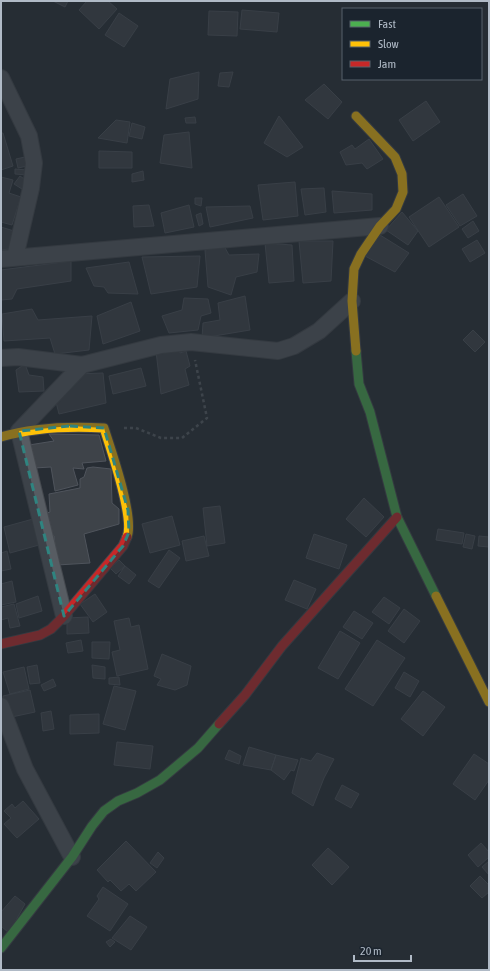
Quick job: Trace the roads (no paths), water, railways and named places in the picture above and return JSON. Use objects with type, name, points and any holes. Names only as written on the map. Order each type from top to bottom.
[{"type":"street","points":[[1,78],[29,136],[34,163],[31,188],[8,258],[380,226]]},
{"type":"street","points":[[356,116],[395,157],[402,174],[403,192],[396,209],[380,226],[361,254],[354,269],[352,300],[359,384],[370,412],[397,517],[489,702]]},
{"type":"street","points":[[1,358],[18,358],[82,365],[161,345],[191,342],[278,351],[294,346],[319,331],[352,300]]},
{"type":"street","points":[[19,431],[82,365]]},
{"type":"street","points":[[1,437],[19,431],[70,426],[104,428],[128,510],[129,532],[124,546],[51,629],[40,635],[1,644]]},
{"type":"street","points":[[19,431],[64,616]]},
{"type":"street","points":[[1,948],[72,857],[92,826],[104,811],[118,801],[137,793],[160,780],[198,748],[246,695],[282,646],[397,517]]},
{"type":"street","points":[[1,706],[25,769],[72,857]]}]
